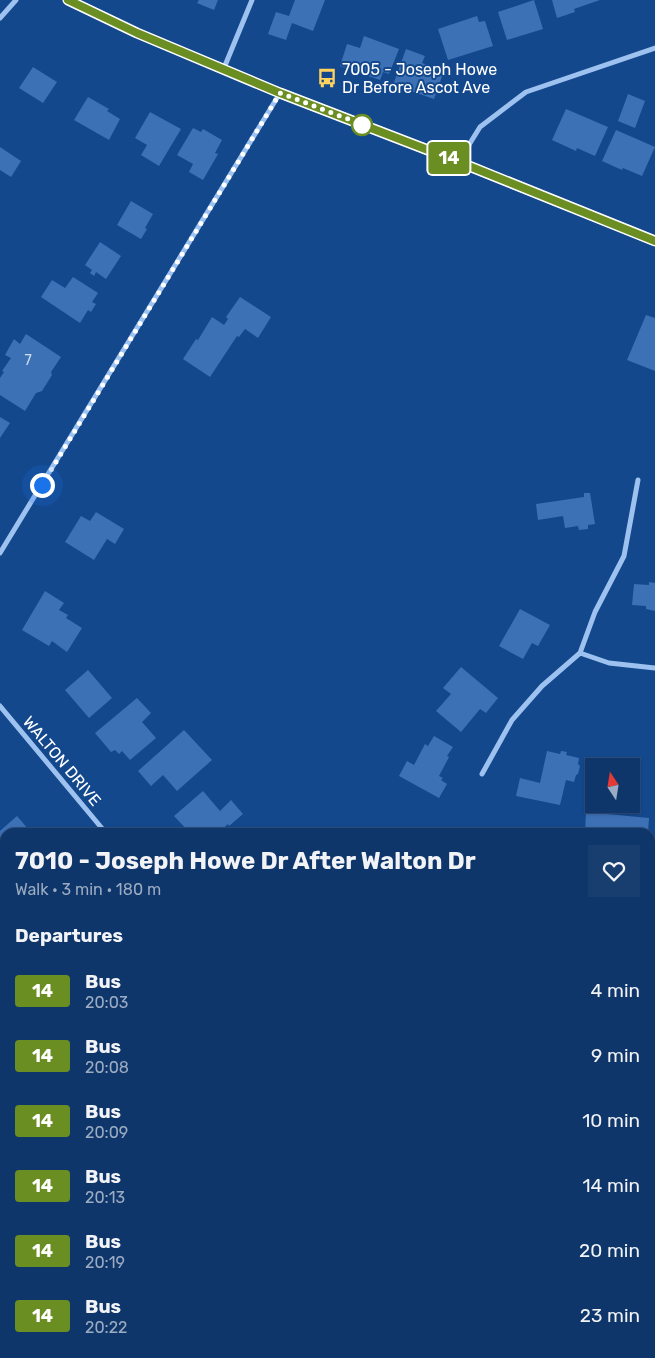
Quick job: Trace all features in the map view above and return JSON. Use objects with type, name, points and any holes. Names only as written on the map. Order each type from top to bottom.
[{"type":"main road","points":[[68,0],[137,33],[280,93],[459,162],[655,241]]},
{"type":"street","points":[[0,18],[16,0]]},
{"type":"street","points":[[224,68],[252,0]]},
{"type":"street","points":[[459,162],[480,127],[526,92],[655,48]]},
{"type":"street","points":[[0,553],[280,93]]},
{"type":"street","points":[[482,774],[512,720],[542,686],[580,653],[595,612],[624,556],[638,480]]},
{"type":"street","points":[[580,653],[609,663],[655,668]]},
{"type":"street","name":"WALTON DRIVE","points":[[0,706],[102,828]]},
{"type":"building","points":[[199,0],[218,0],[214,10],[197,3]]},
{"type":"building","points":[[295,0],[325,0],[313,31],[292,23],[286,40],[268,34],[276,12],[289,16]]},
{"type":"building","points":[[534,0],[543,29],[507,40],[498,12]]},
{"type":"building","points":[[552,0],[600,0],[574,9],[575,12],[557,18]]},
{"type":"building","points":[[477,16],[479,22],[485,21],[493,46],[448,60],[438,29]]},
{"type":"building","points":[[364,36],[399,49],[389,74],[383,72],[380,80],[340,66],[347,44],[360,48]]},
{"type":"building","points":[[406,49],[425,56],[422,63],[444,71],[434,99],[393,85]]},
{"type":"building","points":[[33,67],[57,82],[43,103],[19,88]]},
{"type":"building","points":[[628,94],[645,101],[635,128],[618,121]]},
{"type":"building","points":[[88,97],[109,109],[107,111],[120,119],[109,140],[74,120]]},
{"type":"building","points":[[566,109],[608,127],[595,156],[577,148],[576,151],[552,140]]},
{"type":"building","points":[[150,112],[181,129],[159,166],[141,155],[147,145],[135,138]]},
{"type":"building","points":[[193,128],[201,132],[203,129],[222,140],[215,153],[218,154],[203,180],[189,172],[193,164],[177,155]]},
{"type":"building","points":[[616,130],[655,147],[642,176],[602,161]]},
{"type":"building","points":[[0,147],[21,161],[11,177],[0,170]]},
{"type":"building","points":[[131,201],[153,214],[141,239],[117,225]]},
{"type":"building","points":[[100,242],[121,256],[106,279],[96,272],[94,276],[90,273],[92,270],[85,265]]},
{"type":"building","points":[[73,277],[98,293],[92,302],[96,304],[91,312],[88,310],[80,323],[41,297],[52,280],[65,288]]},
{"type":"building","points":[[240,297],[271,317],[258,338],[245,329],[239,337],[237,336],[210,377],[183,359],[196,339],[198,340],[212,317],[224,325],[228,319],[226,317]]},
{"type":"building","points":[[646,315],[655,318],[655,371],[627,360]]},
{"type":"building","points":[[26,334],[61,357],[42,391],[36,393],[25,411],[0,395],[0,378],[4,372],[2,371],[11,358],[5,355],[14,339],[20,344]]},
{"type":"building","points":[[0,417],[10,423],[0,438]]},
{"type":"building","points":[[584,493],[590,493],[595,524],[588,525],[588,529],[579,530],[578,526],[565,528],[563,516],[538,520],[536,504],[584,497]]},
{"type":"building","points":[[96,512],[124,529],[115,544],[107,539],[94,560],[65,542],[81,516],[90,521]]},
{"type":"building","points":[[649,582],[655,583],[655,611],[646,609],[646,606],[632,605],[634,584],[649,585]]},
{"type":"building","points":[[45,591],[64,603],[59,610],[68,615],[66,618],[82,628],[67,652],[52,641],[49,646],[22,630]]},
{"type":"building","points":[[520,609],[550,625],[538,646],[532,643],[523,659],[499,646]]},
{"type":"building","points":[[461,667],[498,698],[486,713],[480,709],[461,732],[436,711],[451,694],[443,688]]},
{"type":"building","points":[[88,670],[112,698],[89,718],[65,690]]},
{"type":"building","points":[[137,698],[151,713],[142,722],[156,738],[130,760],[122,751],[119,754],[115,750],[111,752],[95,733]]},
{"type":"building","points":[[184,730],[212,760],[177,791],[163,775],[151,786],[138,771]]},
{"type":"building","points":[[434,736],[453,747],[439,776],[447,784],[439,798],[399,776],[407,761],[414,765],[425,744],[428,746]]},
{"type":"building","points":[[547,751],[560,754],[561,751],[567,752],[566,755],[579,758],[578,774],[574,782],[566,780],[560,805],[516,796],[520,778],[540,783]]},
{"type":"building","points":[[203,791],[220,811],[231,800],[243,814],[229,826],[228,824],[224,828],[185,828],[174,816]]},
{"type":"building","points":[[586,813],[649,818],[648,828],[585,828]]},
{"type":"building","points":[[17,816],[27,828],[3,828]]},
{"type":"bus line","name":"14","points":[[68,0],[137,33],[280,93],[459,162],[655,241]]},
{"type":"place","name":"7005 - Joseph Howe Dr Before Ascot Ave","points":[[327,78]]},
{"type":"route","points":[[42,485],[280,93],[369,127],[362,125]]}]
